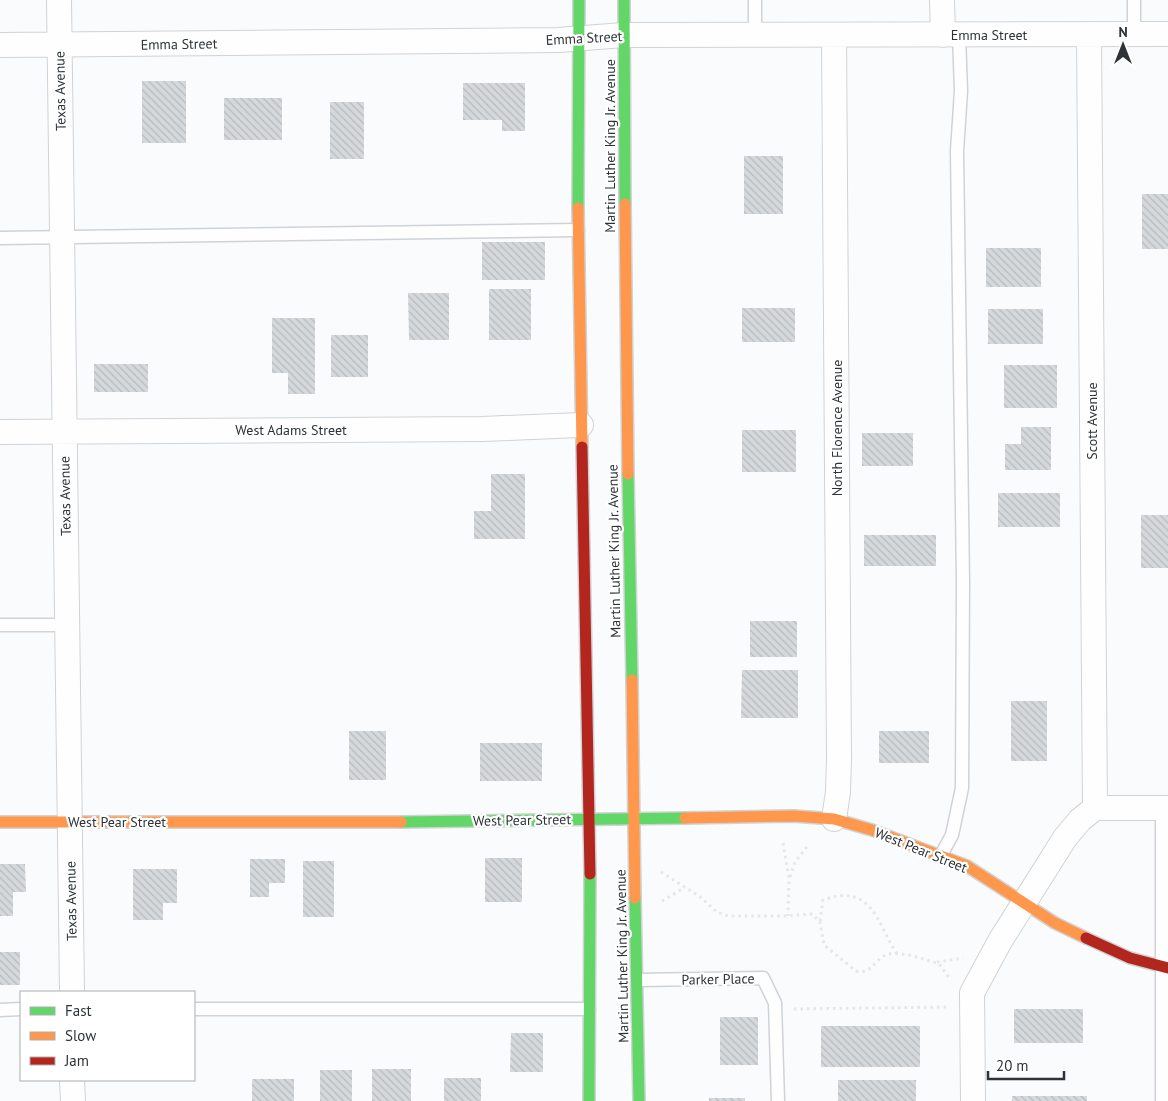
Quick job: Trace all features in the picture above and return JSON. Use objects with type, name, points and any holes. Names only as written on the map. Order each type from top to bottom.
[{"type":"main road","points":[[579,0],[578,230],[590,819],[589,1101]]},
{"type":"main road","name":"Martin Luther King Jr. Avenue","points":[[624,0],[627,424],[639,1101]]},
{"type":"main road","name":"West Pear Street","points":[[0,822],[408,822],[794,816],[834,819],[872,830],[967,866],[1055,923],[1093,942],[1164,968]]},
{"type":"street","name":"Texas Avenue","points":[[59,0],[68,822],[72,991]]},
{"type":"street","points":[[942,0],[951,35]]},
{"type":"street","name":"Emma Street","points":[[0,46],[558,40],[624,35],[1168,34]]},
{"type":"street","name":"Scott Avenue","points":[[1089,35],[1095,808]]},
{"type":"street","name":"North Florence Avenue","points":[[834,36],[840,758],[834,819]]},
{"type":"street","name":"West Adams Street","points":[[0,432],[482,429],[581,424]]},
{"type":"street","points":[[973,1101],[963,989],[1000,941],[1065,838],[1080,820],[1095,808],[1165,808]]},
{"type":"street","points":[[72,1081],[73,1101]]},
{"type":"lane","points":[[755,0],[755,36]]},
{"type":"lane","points":[[1134,0],[1134,34]]},
{"type":"lane","points":[[940,857],[952,835],[962,788],[963,582],[957,150],[961,91],[951,35]]},
{"type":"lane","points":[[0,238],[578,230]]},
{"type":"lane","points":[[0,625],[67,625]]},
{"type":"lane","points":[[1162,1101],[1165,808]]},
{"type":"lane","name":"Parker Place","points":[[638,980],[763,978],[776,1009],[778,1101]]},
{"type":"lane","points":[[195,1009],[589,1008]]},
{"type":"lane","points":[[0,1010],[20,1010]]},
{"type":"path","points":[[783,843],[790,878],[788,916]]},
{"type":"path","points":[[790,878],[795,862],[809,844]]},
{"type":"path","points":[[659,870],[699,896],[717,912],[728,916],[812,914],[820,922]]},
{"type":"path","points":[[659,902],[684,888]]},
{"type":"path","points":[[898,955],[889,942],[881,921],[861,900],[835,896],[823,900],[820,922],[824,945],[856,971],[862,972],[870,969],[882,957],[898,955],[934,962],[963,958]]},
{"type":"path","points":[[934,962],[963,989]]},
{"type":"path","points":[[776,1009],[950,1007]]},
{"type":"building","points":[[142,81],[186,81],[186,143],[142,143]]},
{"type":"building","points":[[463,83],[525,83],[525,131],[502,131],[502,120],[463,120]]},
{"type":"building","points":[[224,98],[282,98],[282,140],[224,140]]},
{"type":"building","points":[[330,102],[364,102],[364,159],[330,159]]},
{"type":"building","points":[[744,156],[783,156],[783,214],[744,214]]},
{"type":"building","points":[[1142,194],[1168,194],[1168,249],[1142,249]]},
{"type":"building","points":[[482,242],[545,242],[545,280],[482,280]]},
{"type":"building","points":[[986,248],[1041,248],[1041,287],[986,287]]},
{"type":"building","points":[[489,289],[531,289],[531,340],[489,340]]},
{"type":"building","points":[[408,293],[449,293],[449,340],[409,340]]},
{"type":"building","points":[[742,308],[795,308],[795,342],[742,342]]},
{"type":"building","points":[[988,309],[1043,309],[1043,344],[988,344]]},
{"type":"building","points":[[272,318],[315,318],[315,394],[288,394],[288,373],[272,373]]},
{"type":"building","points":[[331,335],[368,335],[368,377],[331,377]]},
{"type":"building","points":[[94,364],[148,364],[148,392],[94,392]]},
{"type":"building","points":[[1004,365],[1057,365],[1057,408],[1004,408]]},
{"type":"building","points":[[1021,427],[1051,427],[1051,470],[1005,470],[1005,444],[1021,444]]},
{"type":"building","points":[[742,430],[796,430],[796,472],[742,472]]},
{"type":"building","points":[[862,433],[913,433],[913,466],[862,466]]},
{"type":"building","points":[[491,474],[525,474],[525,539],[474,539],[474,511],[491,511]]},
{"type":"building","points":[[998,493],[1060,493],[1060,527],[998,527]]},
{"type":"building","points":[[1141,515],[1168,515],[1168,568],[1141,568]]},
{"type":"building","points":[[864,535],[936,535],[936,566],[864,566]]},
{"type":"building","points":[[750,621],[797,621],[797,657],[750,657]]},
{"type":"building","points":[[742,670],[798,670],[798,718],[741,718]]},
{"type":"building","points":[[1011,701],[1047,701],[1047,761],[1011,761]]},
{"type":"building","points":[[349,731],[386,731],[386,780],[349,780]]},
{"type":"building","points":[[879,731],[929,731],[929,763],[879,763]]},
{"type":"building","points":[[480,743],[542,743],[542,781],[480,781]]},
{"type":"building","points":[[485,858],[522,858],[522,902],[485,902]]},
{"type":"building","points":[[250,859],[285,859],[285,883],[269,883],[269,897],[250,897]]},
{"type":"building","points":[[303,861],[334,861],[334,917],[303,917]]},
{"type":"building","points":[[0,864],[25,864],[26,892],[13,892],[13,916],[0,916]]},
{"type":"building","points":[[133,869],[177,869],[177,903],[163,903],[163,920],[133,920]]},
{"type":"building","points":[[0,952],[20,952],[20,985],[0,985]]},
{"type":"building","points":[[1014,1009],[1083,1009],[1083,1043],[1014,1043]]},
{"type":"building","points":[[720,1017],[758,1017],[758,1065],[720,1065]]},
{"type":"building","points":[[821,1026],[920,1026],[920,1067],[821,1067]]},
{"type":"building","points":[[511,1033],[543,1033],[543,1072],[510,1072]]},
{"type":"building","points":[[372,1069],[411,1069],[411,1101],[372,1101]]},
{"type":"building","points":[[320,1070],[352,1070],[352,1101],[320,1101]]},
{"type":"building","points":[[444,1078],[481,1078],[481,1101],[444,1101]]},
{"type":"building","points":[[252,1079],[294,1079],[294,1101],[252,1101]]},
{"type":"building","points":[[838,1080],[916,1080],[916,1101],[838,1101]]},
{"type":"building","points":[[1012,1096],[1087,1096],[1087,1101],[1012,1101]]},
{"type":"building","points":[[709,1098],[745,1098],[745,1101],[709,1101]]},
{"type":"traffic: fast","points":[[578,208],[579,0]]},
{"type":"traffic: fast","points":[[624,0],[625,204]]},
{"type":"traffic: fast","points":[[628,474],[632,680]]},
{"type":"traffic: fast","points":[[401,822],[685,818]]},
{"type":"traffic: fast","points":[[589,1101],[590,874]]},
{"type":"traffic: fast","points":[[635,898],[639,1101]]},
{"type":"traffic: slow","points":[[625,204],[628,474]]},
{"type":"traffic: slow","points":[[578,208],[582,447]]},
{"type":"traffic: slow","points":[[632,680],[635,898]]},
{"type":"traffic: slow","points":[[685,818],[794,816],[834,819],[872,830],[967,866],[1055,923],[1086,938]]},
{"type":"traffic: slow","points":[[0,822],[401,822]]},
{"type":"traffic: jam","points":[[582,447],[590,874]]},
{"type":"traffic: jam","points":[[1086,938],[1130,958],[1168,968]]}]
